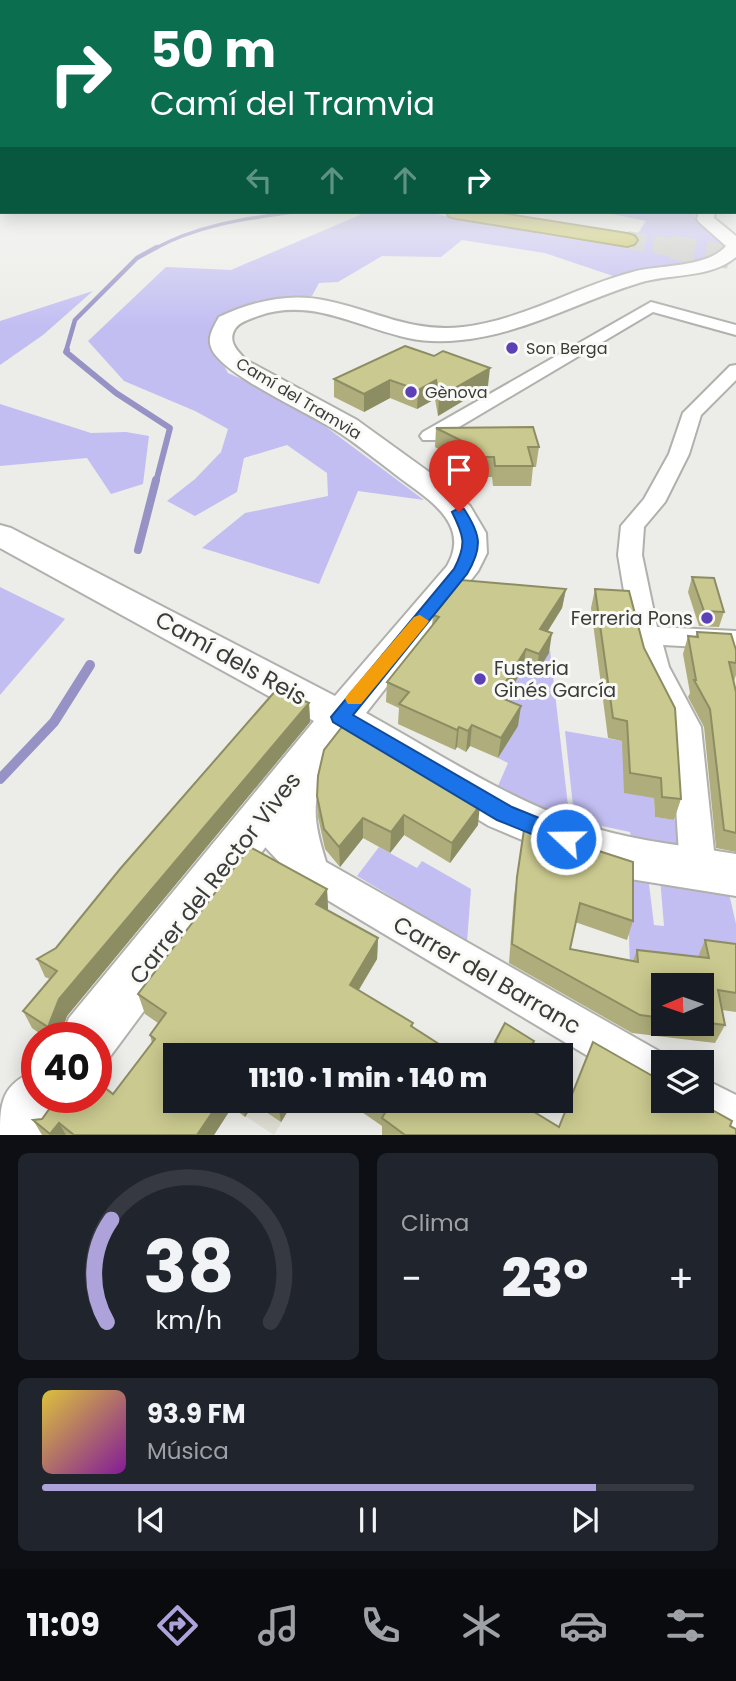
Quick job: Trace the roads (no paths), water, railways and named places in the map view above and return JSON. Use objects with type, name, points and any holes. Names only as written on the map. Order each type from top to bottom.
[{"type":"highway","points":[[529,221],[634,234],[581,221]]},
{"type":"street","name":"Camí del Tramvia","points":[[329,732],[461,571],[471,552],[470,533],[459,512],[407,467],[348,426],[238,365],[222,348],[221,334],[227,322],[259,307],[313,304],[413,332],[430,335],[465,333],[514,321],[651,273],[712,264],[732,253],[736,245],[707,221]]},
{"type":"street","points":[[430,436],[651,307],[736,330]]},
{"type":"street","points":[[717,872],[686,727],[655,667],[630,555],[634,526],[653,502],[679,454],[692,413],[733,376]]},
{"type":"street","name":"Camí dels Reis","points":[[0,535],[329,732],[545,831],[624,857],[717,872]]},
{"type":"street","points":[[646,635],[736,640]]},
{"type":"street","name":"Carrer del Rector Vives","points":[[102,1022],[329,732]]},
{"type":"street","points":[[311,872],[295,815],[299,793],[329,732]]},
{"type":"street","name":"Carrer del Barranc","points":[[261,820],[311,872],[651,1070]]},
{"type":"street","points":[[714,1107],[736,1120]]},
{"type":"street","points":[[12,1135],[29,1113]]},
{"type":"waterway","points":[[154,249],[187,234],[235,221]]},
{"type":"waterway","points":[[66,351],[75,320],[137,258],[157,247]]},
{"type":"waterway","points":[[67,350],[66,352],[116,393],[170,428],[156,482]]},
{"type":"waterway","points":[[138,550],[156,480]]},
{"type":"waterway","points":[[0,779],[54,722],[90,665]]},
{"type":"tunnel","points":[[627,240],[681,249]]},
{"type":"tunnel","points":[[671,247],[736,258]]},
{"type":"place","name":"Son Berga","points":[[512,348]]},
{"type":"place","name":"Gènova","points":[[411,392]]},
{"type":"place","name":"Ferreria Pons","points":[[707,618]]},
{"type":"place","name":"Fusteria Ginés García","points":[[480,679]]}]
